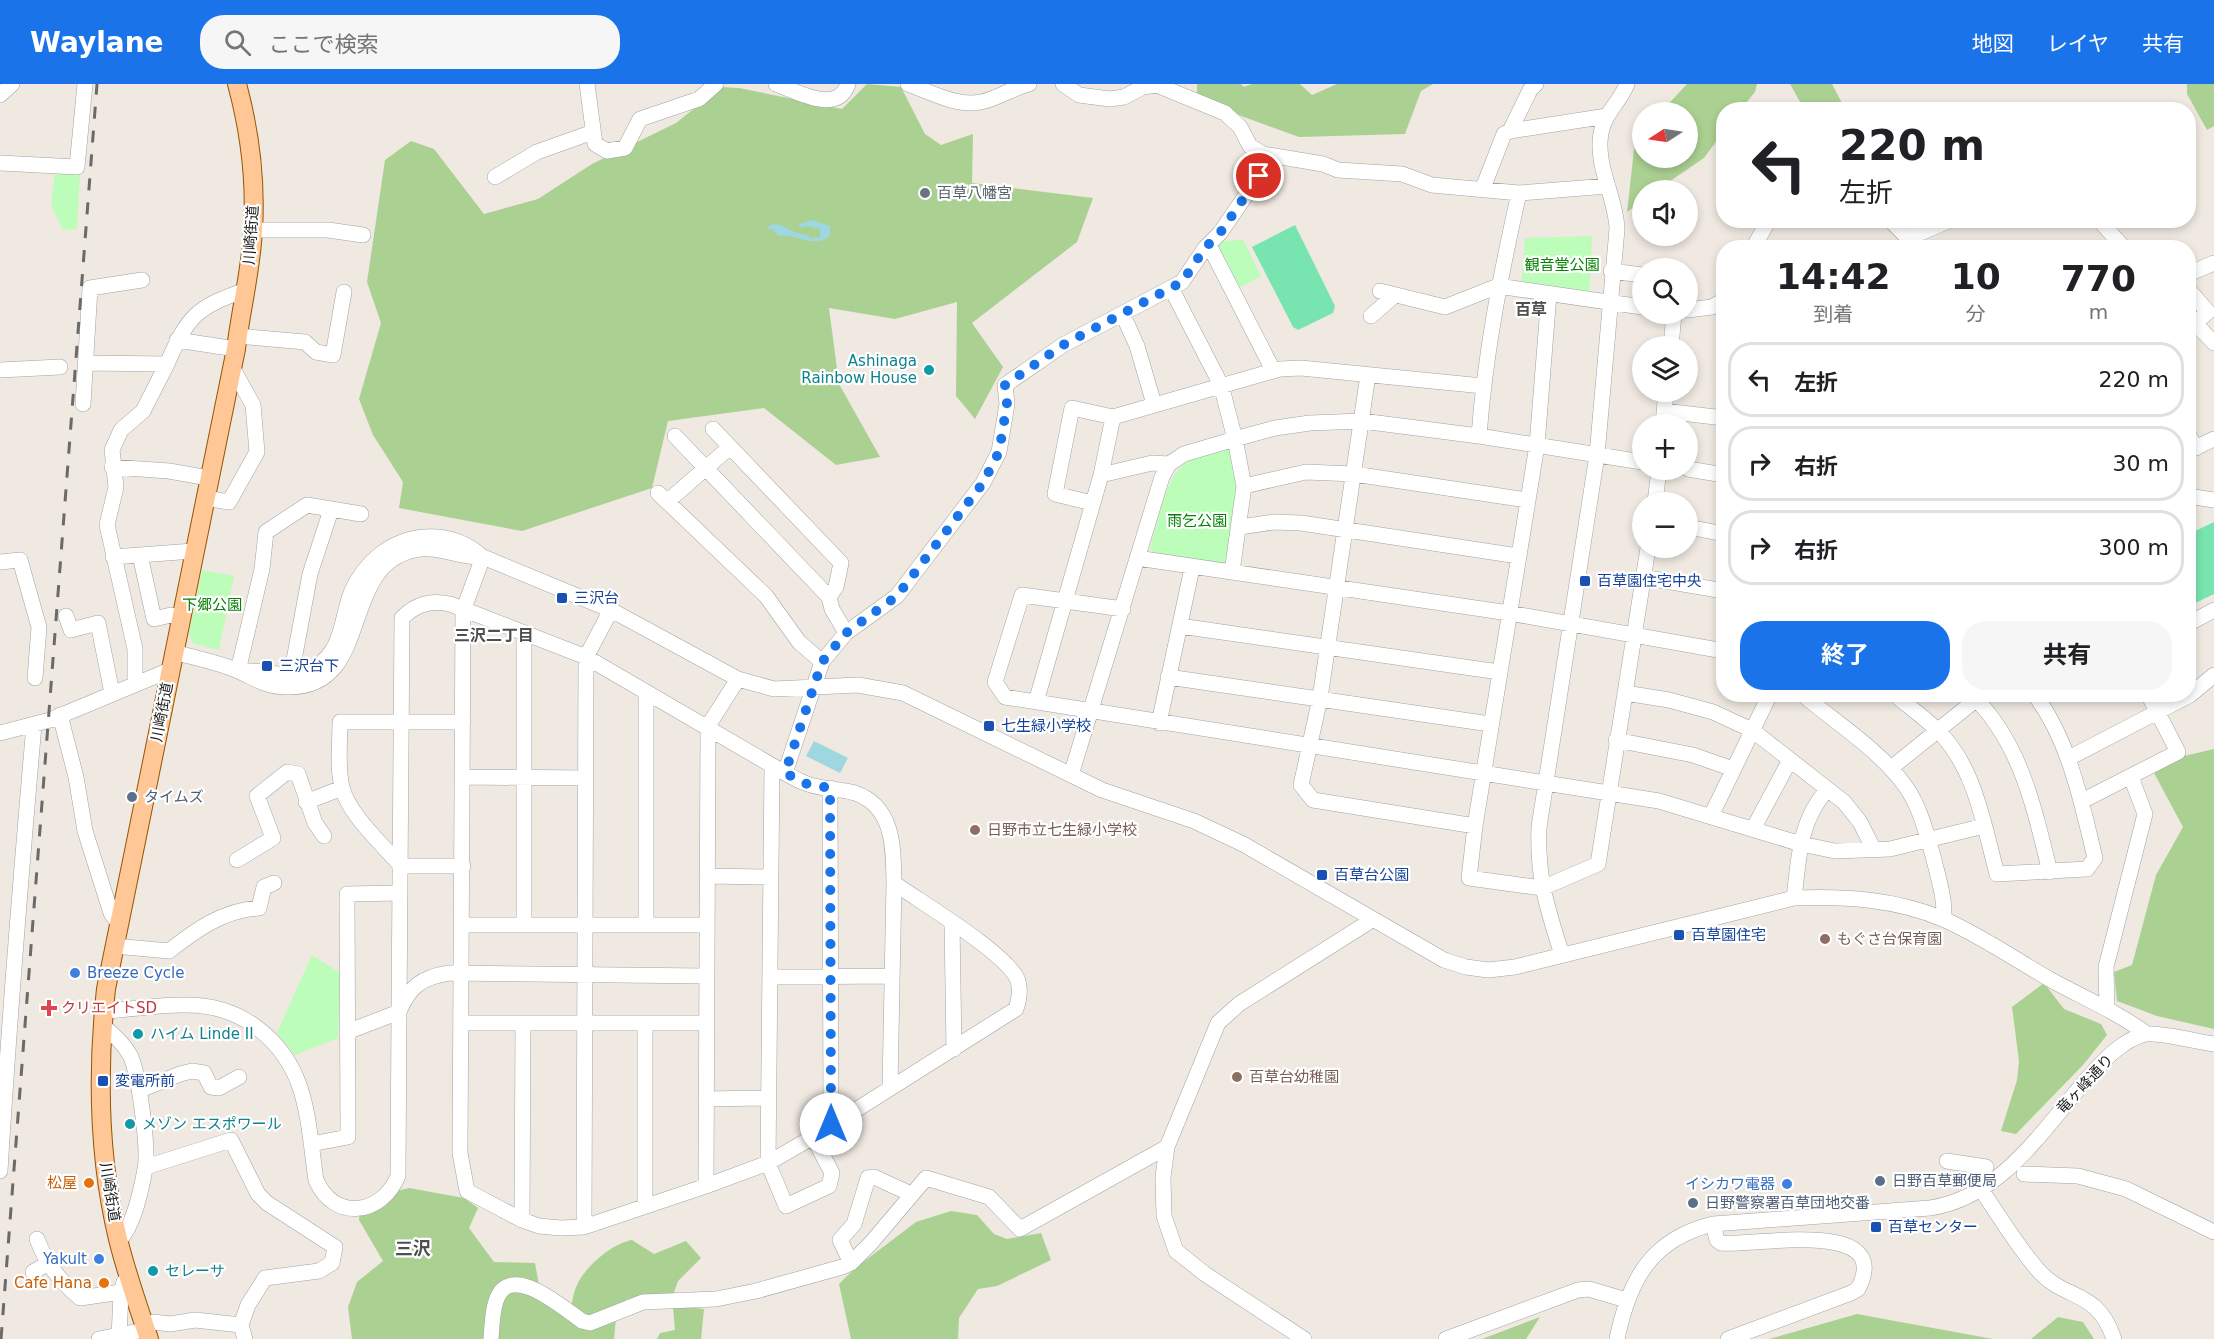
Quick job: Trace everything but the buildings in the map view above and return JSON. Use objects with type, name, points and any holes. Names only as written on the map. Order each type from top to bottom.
[{"type":"main road","name":"川崎街道","points":[[147,1334],[126,1286],[111,1205],[100,1118],[103,1018],[119,924],[246,290],[253,230],[252,156],[237,84]]},
{"type":"street","points":[[0,95],[12,84]]},
{"type":"street","points":[[0,163],[77,167],[85,84]]},
{"type":"street","points":[[587,84],[595,144],[607,150],[625,148],[640,119],[699,99],[716,84]]},
{"type":"street","points":[[776,84],[824,100],[838,99],[844,95],[848,84]]},
{"type":"street","points":[[908,84],[959,102],[971,103],[983,102],[1012,88],[1029,84]]},
{"type":"street","points":[[1063,84],[1079,95],[1110,99],[1124,97],[1143,87],[1157,84],[1226,113],[1240,127],[1250,146],[1272,157],[1323,164],[1338,170],[1402,174],[1432,185],[1519,193],[1608,186]]},
{"type":"street","points":[[1510,131],[1530,90],[1536,84]]},
{"type":"street","points":[[1562,956],[1542,888],[1538,862],[1539,827],[1597,455],[1611,271],[1617,229],[1617,210],[1603,172],[1600,135],[1607,116],[1621,99],[1627,84]]},
{"type":"street","points":[[1484,188],[1504,134],[1510,131],[1607,116]]},
{"type":"street","points":[[495,177],[537,152],[593,132]]},
{"type":"street","points":[[813,1137],[832,1173],[829,1186],[786,1206],[768,1163],[771,877],[778,769],[814,688],[822,662],[846,633],[897,596],[983,483],[999,452],[1007,404],[1005,385],[1063,345],[1182,282],[1209,244],[1220,233],[1272,157]]},
{"type":"street","points":[[1479,436],[1483,386],[1498,286],[1519,193]]},
{"type":"street","points":[[1898,228],[1905,235],[1913,236],[1932,228]]},
{"type":"street","points":[[2106,228],[2117,240]]},
{"type":"street","points":[[253,230],[328,230],[363,235]]},
{"type":"street","points":[[1209,244],[1273,370]]},
{"type":"street","points":[[2196,271],[2214,263]]},
{"type":"street","points":[[1611,271],[1632,274]]},
{"type":"street","points":[[83,404],[90,288],[142,280]]},
{"type":"street","points":[[1371,316],[1388,293],[1445,307],[1498,286],[1632,306]]},
{"type":"street","points":[[1171,288],[1221,385],[1235,438],[1244,486],[1232,572]]},
{"type":"street","points":[[135,684],[135,649],[107,525],[117,488],[112,466],[112,450],[121,430],[143,411],[183,327],[218,300],[246,290]]},
{"type":"street","points":[[177,340],[305,342],[316,352],[333,356],[344,292]]},
{"type":"street","points":[[1549,294],[1537,445],[1490,724],[1469,878],[1542,888],[1598,864],[1646,558]]},
{"type":"street","points":[[2196,298],[2208,312],[2196,318]]},
{"type":"street","points":[[1698,309],[1716,305]]},
{"type":"street","points":[[1123,315],[1137,346],[1155,404]]},
{"type":"street","points":[[2196,324],[2214,343]]},
{"type":"street","points":[[86,363],[167,364]]},
{"type":"street","points":[[0,370],[60,367]]},
{"type":"street","points":[[205,498],[229,502],[257,452],[253,405],[232,367]]},
{"type":"street","points":[[1092,503],[1055,494],[1072,408],[1113,417],[1273,370],[1301,368],[1483,386]]},
{"type":"street","points":[[1368,375],[1320,698],[1301,785],[1313,800],[1475,826]]},
{"type":"street","points":[[1036,702],[1101,475],[1113,417]]},
{"type":"street","points":[[1698,418],[1716,418]]},
{"type":"street","points":[[1071,775],[1162,477],[1169,464],[1184,454],[1235,438],[1287,426],[1362,421],[1479,436],[1632,460]]},
{"type":"street","points":[[713,429],[841,563],[836,587],[829,597]]},
{"type":"street","points":[[675,436],[829,597],[832,609],[846,633]]},
{"type":"street","points":[[2196,443],[2214,439]]},
{"type":"street","points":[[730,447],[663,497],[766,596],[799,642],[822,662]]},
{"type":"street","points":[[1101,475],[1152,463],[1169,464]]},
{"type":"street","points":[[112,466],[209,478]]},
{"type":"street","points":[[1698,471],[1716,474]]},
{"type":"street","points":[[1244,486],[1306,472],[1354,474],[1527,500]]},
{"type":"street","points":[[2196,497],[2214,500]]},
{"type":"street","points":[[238,670],[262,569],[266,532],[307,505],[361,514]]},
{"type":"street","points":[[291,676],[310,574],[331,510]]},
{"type":"street","points":[[1240,527],[1274,522],[1345,528],[1518,556]]},
{"type":"street","points":[[1698,529],[1716,532]]},
{"type":"street","points":[[238,670],[254,669],[291,676],[305,673],[330,655],[338,641],[351,594],[361,574],[377,556],[392,546],[412,538],[450,539],[471,547],[483,557],[611,610],[738,679],[774,689],[858,685],[903,693],[1102,790],[1194,821],[1243,844],[1435,956],[1466,967],[1488,970],[1515,967],[1794,898],[1834,896],[1875,900],[1911,908],[1944,919],[2107,1009],[2147,1034],[2214,1044]]},
{"type":"street","points":[[174,651],[238,670],[252,680],[290,687],[323,677],[338,664],[348,648],[364,596],[372,579],[383,566],[414,550],[431,548],[468,558],[483,557]]},
{"type":"street","points":[[113,557],[193,551]]},
{"type":"street","points":[[140,555],[154,619],[171,615],[181,618]]},
{"type":"street","points":[[483,557],[463,611],[460,1153],[467,1191],[522,1220],[539,1226],[584,1227],[768,1163],[1016,1009],[1020,995],[1018,981],[1010,967],[952,923],[894,884]]},
{"type":"street","points":[[1137,558],[1192,568],[1509,613],[1716,650]]},
{"type":"street","points":[[0,562],[20,560],[39,627],[34,678]]},
{"type":"street","points":[[1159,723],[1192,568]]},
{"type":"street","points":[[1642,577],[1716,590]]},
{"type":"street","points":[[1123,609],[1022,595],[995,682],[1005,697],[1659,801],[1800,844],[1835,851],[1874,850],[1929,840],[1984,826]]},
{"type":"street","points":[[118,1241],[127,1232],[146,1167],[140,1090],[129,1054],[103,1018],[194,1005],[210,1007],[247,1021],[278,1046],[296,1072],[304,1099],[316,1180],[321,1190],[334,1204],[353,1209],[375,1204],[393,1188],[398,1176],[400,1152],[399,893],[402,618],[411,609],[422,604],[437,602],[586,657],[807,784],[856,794],[876,807],[888,822],[892,843],[894,884],[890,1087]]},
{"type":"street","points":[[584,1227],[586,657],[611,610]]},
{"type":"street","points":[[2196,620],[2214,610]]},
{"type":"street","points":[[66,616],[71,630],[98,623],[112,693]]},
{"type":"street","points":[[1180,626],[1499,672]]},
{"type":"street","points":[[524,633],[524,925]]},
{"type":"street","points":[[0,733],[34,725],[170,670]]},
{"type":"street","points":[[2196,690],[2214,675]]},
{"type":"street","points":[[1168,677],[1490,724]]},
{"type":"street","points":[[706,1186],[708,726],[738,679]]},
{"type":"street","points":[[646,692],[646,925]]},
{"type":"street","points":[[1625,693],[1669,700],[1713,712],[1752,730],[1844,802],[1860,822],[1874,850]]},
{"type":"street","points":[[1711,816],[1766,702]]},
{"type":"street","points":[[1812,702],[1891,768],[1907,788],[1921,816],[1929,840],[1945,900],[1944,919]]},
{"type":"street","points":[[1904,702],[1939,731],[1961,762],[1974,792],[1997,874],[2087,869],[2095,858],[2082,801],[2069,758],[2044,702]]},
{"type":"street","points":[[1891,768],[1939,731],[1970,702]]},
{"type":"street","points":[[1981,702],[2004,734],[2027,782],[2050,872]]},
{"type":"street","points":[[2082,801],[2178,752],[2152,702]]},
{"type":"street","points":[[2069,758],[2177,702]]},
{"type":"street","points":[[60,715],[76,777],[85,831],[111,913],[119,924]]},
{"type":"street","points":[[463,722],[340,722],[342,788],[350,807],[400,866],[463,866]]},
{"type":"street","points":[[0,1172],[14,957],[25,853],[34,725]]},
{"type":"street","points":[[1616,740],[1692,755],[1733,769]]},
{"type":"street","points":[[1753,829],[1790,760]]},
{"type":"street","points":[[237,860],[273,838],[257,796],[287,772],[297,774],[306,802],[324,836]]},
{"type":"street","points":[[463,777],[586,778]]},
{"type":"street","points":[[2107,1009],[2106,967],[2145,813],[2131,777]]},
{"type":"street","points":[[306,802],[342,788]]},
{"type":"street","points":[[830,788],[831,1124]]},
{"type":"street","points":[[1794,898],[1800,844],[1806,820],[1815,804],[1827,790]]},
{"type":"street","points":[[707,876],[771,877]]},
{"type":"street","points":[[115,946],[169,951],[208,923],[242,909],[259,908],[264,887],[274,883]]},
{"type":"street","points":[[311,1144],[348,1137],[347,894],[399,893]]},
{"type":"street","points":[[1304,1339],[1205,1274],[1176,1251],[1164,1216],[1163,1177],[1167,1148],[1218,1023],[1239,1004],[1372,920]]},
{"type":"street","points":[[952,923],[954,1049]]},
{"type":"street","points":[[463,925],[707,925]]},
{"type":"street","points":[[347,1032],[399,1012],[405,997],[416,984],[431,976],[462,974],[706,976]]},
{"type":"street","points":[[770,977],[892,976]]},
{"type":"street","points":[[461,1023],[706,1023]]},
{"type":"street","points":[[522,1220],[523,1023]]},
{"type":"street","points":[[645,1023],[645,1206]]},
{"type":"street","name":"竜ヶ峰通り","points":[[1617,1339],[1626,1300],[1638,1276],[1663,1247],[1688,1232],[1713,1224],[1930,1208],[1958,1202],[1982,1191],[2012,1166],[2106,1059],[2131,1041],[2147,1034]]},
{"type":"street","points":[[140,1090],[192,1071],[204,1074],[210,1087],[221,1093],[239,1077]]},
{"type":"street","points":[[706,1099],[768,1098]]},
{"type":"street","points":[[99,1339],[147,1334],[154,1322],[171,1324],[195,1320],[243,1332],[248,1305],[265,1278],[327,1268],[332,1263],[335,1247],[267,1203],[258,1194],[231,1140],[146,1167]]},
{"type":"street","points":[[491,1339],[496,1298],[503,1290],[519,1284],[530,1286],[582,1321],[591,1323],[643,1302],[716,1299],[756,1291],[851,1263],[926,1178],[989,1197],[1020,1229],[1167,1148]]},
{"type":"street","points":[[1947,1161],[1986,1167]]},
{"type":"street","points":[[2024,1173],[2078,1176],[2126,1189],[2214,1232]]},
{"type":"street","points":[[851,1263],[840,1240],[854,1224],[868,1178],[874,1177],[911,1194]]},
{"type":"street","points":[[1982,1191],[2038,1270],[2100,1310],[2108,1322],[2114,1339]]},
{"type":"street","points":[[1713,1224],[1717,1240],[1721,1243],[1781,1238],[1843,1244],[1858,1255],[1863,1270],[1858,1289],[1851,1293],[1728,1339]]},
{"type":"street","points":[[37,1239],[40,1268],[80,1298],[126,1286],[119,1337]]},
{"type":"street","points":[[1446,1339],[1578,1290],[1589,1289],[1626,1300]]},
{"type":"green space","points":[[867,84],[901,87],[925,134],[941,145],[973,134],[972,183],[1093,198],[1077,242],[972,323],[1003,367],[975,419],[956,396],[957,302],[895,319],[829,308],[839,384],[880,457],[836,465],[764,408],[668,421],[652,488],[522,531],[399,508],[403,482],[373,435],[359,399],[381,323],[367,282],[385,160],[411,141],[434,149],[484,214],[538,199],[592,164],[676,123],[721,87],[739,88],[842,109]]},
{"type":"green space","points":[[1197,84],[1241,84],[1244,87],[1252,84],[1300,84],[1312,95],[1337,84],[1433,84],[1421,91],[1405,134],[1299,137],[1214,106],[1197,93]]},
{"type":"green space","points":[[1687,84],[1757,84],[1755,92],[1747,102],[1716,102],[1716,142],[1704,158],[1698,162],[1698,102],[1670,102]]},
{"type":"green space","points":[[1790,84],[1832,84],[1841,102],[1800,102]]},
{"type":"green space","points":[[2187,84],[2214,84],[2214,126],[2207,130],[2196,110],[2196,102],[2191,102],[2187,94]]},
{"type":"green space","points":[[1632,168],[1689,168],[1672,180],[1632,180],[1632,208],[1627,212]]},
{"type":"green space","points":[[55,172],[80,173],[77,229],[63,230],[51,205]]},
{"type":"green space","points":[[1295,225],[1335,306],[1333,313],[1298,330],[1293,327],[1252,247]]},
{"type":"green space","name":"観音堂公園","points":[[1592,236],[1589,297],[1521,288],[1525,238]]},
{"type":"green space","points":[[1243,240],[1261,276],[1236,289],[1216,246],[1220,241]]},
{"type":"green space","name":"雨乞公園","points":[[1229,448],[1235,458],[1239,486],[1230,560],[1223,564],[1153,553],[1150,548],[1168,487],[1174,476],[1189,461]]},
{"type":"green space","points":[[2214,522],[2214,594],[2196,603],[2196,531]]},
{"type":"green space","name":"下郷公園","points":[[202,570],[234,576],[219,650],[193,643],[189,633]]},
{"type":"green space","points":[[2214,749],[2214,1029],[2157,1016],[2117,1001],[2114,972],[2132,965],[2156,875],[2183,827],[2153,771],[2184,756]]},
{"type":"green space","points":[[312,955],[340,973],[338,1038],[295,1055],[277,1033]]},
{"type":"green space","points":[[2044,983],[2064,1009],[2101,1024],[2107,1035],[2083,1065],[2016,1134],[2001,1131],[2017,1080],[2019,1061],[2012,1007]]},
{"type":"green space","points":[[409,1188],[464,1198],[478,1208],[469,1228],[494,1262],[535,1263],[542,1302],[568,1319],[574,1292],[582,1276],[609,1250],[632,1240],[654,1254],[686,1241],[701,1258],[678,1281],[674,1292],[695,1308],[704,1309],[701,1339],[657,1339],[660,1333],[675,1330],[673,1307],[663,1296],[627,1299],[617,1307],[614,1339],[352,1339],[348,1307],[357,1282],[383,1261],[359,1220],[360,1200]]},
{"type":"green space","points":[[951,1211],[977,1215],[994,1234],[1007,1239],[1041,1233],[1051,1260],[997,1286],[978,1289],[959,1318],[958,1339],[851,1339],[839,1284],[854,1269],[916,1222]]},
{"type":"green space","points":[[1857,1314],[1993,1339],[1769,1339]]},
{"type":"green space","points":[[1540,1317],[1526,1339],[1482,1339]]},
{"type":"green space","points":[[2058,1317],[2083,1322],[2094,1339],[2031,1339]]},
{"type":"water","points":[[812,220],[830,226],[830,236],[823,240],[811,241],[779,236],[772,229],[766,229],[770,225],[778,225],[811,238],[820,237],[820,229],[808,226],[799,228],[800,224]]},
{"type":"water","points":[[814,741],[848,758],[840,773],[806,756]]},
{"type":"railway","points":[[1,1339],[97,84]]},
{"type":"place","name":"百草八幡宮","points":[[925,193]]},
{"type":"place","name":"Ashinaga Rainbow House","points":[[929,370]]},
{"type":"place","name":"百草園住宅中央","points":[[1585,581]]},
{"type":"place","name":"三沢台","points":[[562,598]]},
{"type":"place","name":"三沢台下","points":[[267,666]]},
{"type":"place","name":"七生緑小学校","points":[[989,726]]},
{"type":"place","name":"タイムズ","points":[[132,797]]},
{"type":"place","name":"日野市立七生緑小学校","points":[[975,830]]},
{"type":"place","name":"百草台公園","points":[[1322,875]]},
{"type":"place","name":"百草園住宅","points":[[1679,935]]},
{"type":"place","name":"もぐさ台保育園","points":[[1825,939]]},
{"type":"place","name":"Breeze Cycle","points":[[75,973]]},
{"type":"place","name":"クリエイトSD","points":[[49,1008]]},
{"type":"place","name":"ハイム Linde II","points":[[138,1034]]},
{"type":"place","name":"百草台幼稚園","points":[[1237,1077]]},
{"type":"place","name":"変電所前","points":[[103,1081]]},
{"type":"place","name":"メゾン エスポワール","points":[[130,1124]]},
{"type":"place","name":"日野百草郵便局","points":[[1880,1181]]},
{"type":"place","name":"松屋","points":[[89,1183]]},
{"type":"place","name":"イシカワ電器","points":[[1787,1184]]},
{"type":"place","name":"日野警察署百草団地交番","points":[[1693,1203]]},
{"type":"place","name":"百草センター","points":[[1876,1227]]},
{"type":"place","name":"Yakult","points":[[99,1259]]},
{"type":"place","name":"セレーサ","points":[[153,1271]]},
{"type":"place","name":"Cafe Hana","points":[[104,1283]]},
{"type":"district","name":"百草","points":[[1531,309]]},
{"type":"district","name":"三沢二丁目","points":[[494,635]]},
{"type":"district","name":"三沢","points":[[413,1249]]},
{"type":"route","points":[[831,1124],[830,788],[807,784],[785,773],[822,662],[846,633],[897,596],[983,483],[999,452],[1007,404],[1005,385],[1063,345],[1182,282],[1205,248],[1220,233],[1259,176]]}]
